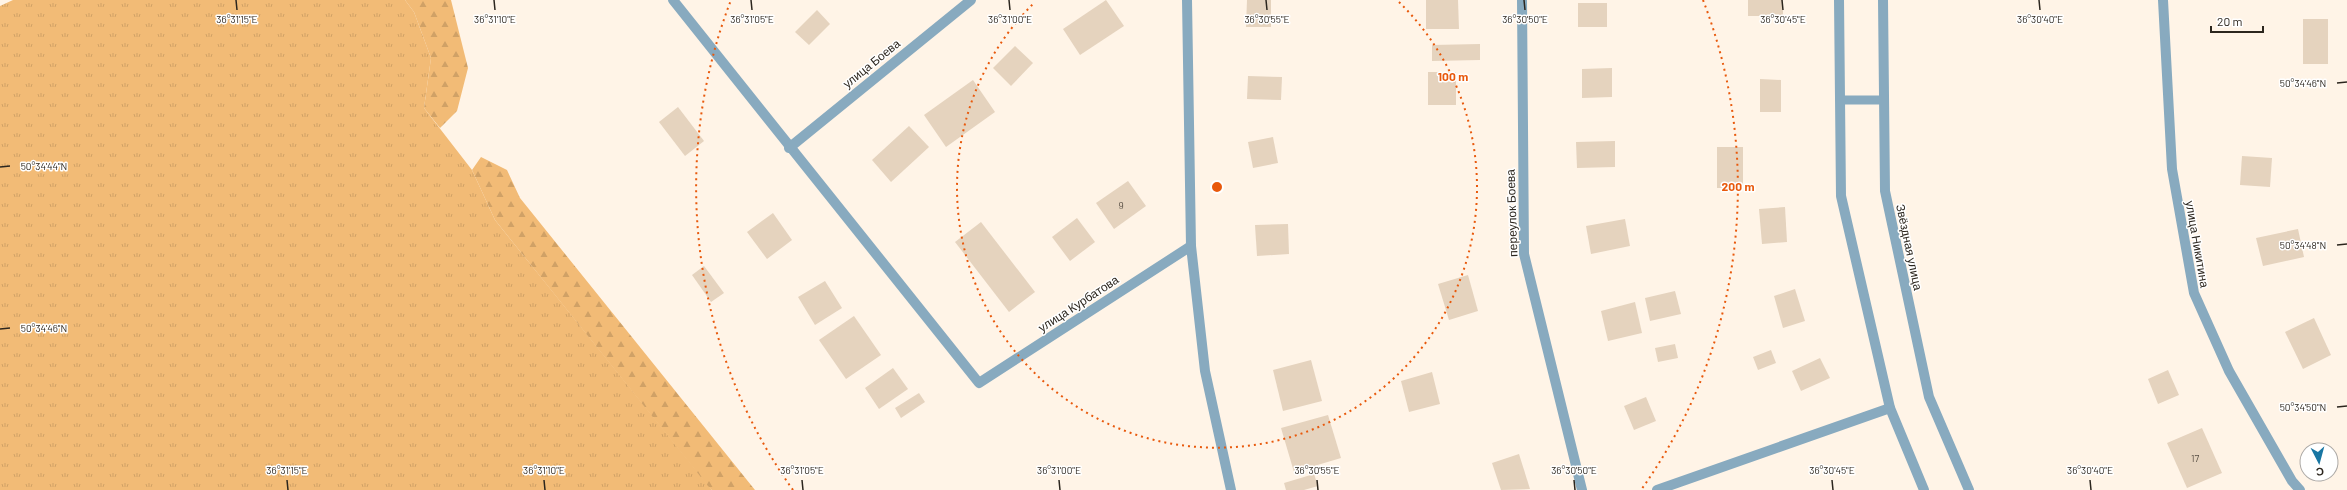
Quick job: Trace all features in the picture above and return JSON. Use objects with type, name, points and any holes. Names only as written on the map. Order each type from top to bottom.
[{"type":"street","points":[[673,0],[789,148]]},
{"type":"street","name":"улица Боева","points":[[789,148],[971,0]]},
{"type":"street","points":[[1187,0],[1191,246],[1205,371],[1231,490]]},
{"type":"street","name":"переулок Боева","points":[[1522,0],[1524,254],[1582,490]]},
{"type":"street","points":[[1840,0],[1840,196],[1890,408],[1924,490]]},
{"type":"street","name":"Звёздная улица","points":[[1883,0],[1885,191],[1927,389],[1936,418],[1969,490]]},
{"type":"street","name":"улица Никитина","points":[[2164,0],[2172,169],[2194,293],[2229,371],[2292,482],[2300,490]]},
{"type":"street","name":"улица Курбатова","points":[[789,148],[979,383],[1191,246]]},
{"type":"street","points":[[1657,490],[1890,408]]},
{"type":"lane","points":[[1840,100],[1884,100]]},
{"type":"green space","points":[[13,0],[405,0],[414,12],[431,58],[424,108],[472,170],[495,220],[712,490],[0,490],[0,6]]},
{"type":"green space","points":[[405,0],[451,0],[468,68],[457,111],[440,128],[424,108],[431,58],[414,12]]},
{"type":"green space","points":[[481,157],[507,170],[520,198],[755,490],[712,490],[708,486],[495,220],[472,170]]},
{"type":"building","points":[[1106,0],[1124,26],[1080,55],[1063,29]]},
{"type":"building","points":[[1247,0],[1271,0],[1271,27],[1246,27]]},
{"type":"building","points":[[1426,0],[1458,0],[1459,29],[1426,29]]},
{"type":"building","points":[[1748,0],[1783,0],[1783,16],[1748,16]]},
{"type":"building","points":[[1578,3],[1607,3],[1607,27],[1578,27]]},
{"type":"building","points":[[817,10],[830,24],[809,45],[795,32]]},
{"type":"building","points":[[2303,19],[2328,19],[2328,64],[2303,64]]},
{"type":"building","points":[[1480,44],[1480,60],[1432,61],[1432,45]]},
{"type":"building","points":[[1015,46],[1033,63],[1011,86],[993,68]]},
{"type":"building","points":[[1612,68],[1612,97],[1582,98],[1582,69]]},
{"type":"building","points":[[1428,72],[1456,72],[1456,105],[1428,105]]},
{"type":"building","points":[[1248,76],[1282,77],[1281,100],[1247,99]]},
{"type":"building","points":[[1760,79],[1781,80],[1781,112],[1760,112]]},
{"type":"building","points":[[973,80],[995,112],[946,147],[924,115]]},
{"type":"building","points":[[678,107],[704,141],[685,156],[659,122]]},
{"type":"building","points":[[909,126],[929,147],[891,182],[872,160]]},
{"type":"building","points":[[1273,137],[1278,163],[1253,168],[1248,142]]},
{"type":"building","points":[[1615,141],[1615,167],[1577,168],[1576,142]]},
{"type":"building","points":[[1717,147],[1743,147],[1743,188],[1717,188]]},
{"type":"building","points":[[2242,156],[2272,158],[2270,187],[2240,185]]},
{"type":"building","points":[[1128,181],[1146,206],[1114,229],[1096,203]]},
{"type":"building","points":[[1785,207],[1787,242],[1762,244],[1759,209]]},
{"type":"building","points":[[773,213],[792,240],[767,259],[747,232]]},
{"type":"building","points":[[1077,218],[1095,242],[1070,261],[1052,237]]},
{"type":"building","points":[[1625,219],[1630,246],[1591,254],[1586,226]]},
{"type":"building","points":[[981,222],[1035,292],[1009,312],[955,242]]},
{"type":"building","points":[[1288,224],[1289,254],[1257,256],[1255,225]]},
{"type":"building","points":[[2298,229],[2304,257],[2263,266],[2256,238]]},
{"type":"building","points":[[704,266],[724,293],[711,302],[692,275]]},
{"type":"building","points":[[1468,275],[1478,311],[1449,320],[1438,284]]},
{"type":"building","points":[[825,281],[842,308],[815,325],[798,297]]},
{"type":"building","points":[[1795,289],[1805,321],[1783,328],[1774,296]]},
{"type":"building","points":[[1675,291],[1681,314],[1650,321],[1645,298]]},
{"type":"building","points":[[1635,302],[1642,333],[1608,341],[1601,311]]},
{"type":"building","points":[[854,316],[881,355],[846,379],[819,340]]},
{"type":"building","points":[[2314,318],[2331,355],[2303,369],[2285,332]]},
{"type":"building","points":[[1675,344],[1678,358],[1658,362],[1655,348]]},
{"type":"building","points":[[1771,350],[1776,363],[1758,370],[1753,357]]},
{"type":"building","points":[[1820,358],[1830,378],[1801,391],[1792,371]]},
{"type":"building","points":[[1311,360],[1322,401],[1283,411],[1273,370]]},
{"type":"building","points":[[893,368],[908,389],[879,409],[865,388]]},
{"type":"building","points":[[2168,370],[2179,395],[2158,404],[2148,379]]},
{"type":"building","points":[[1432,372],[1440,404],[1409,412],[1401,381]]},
{"type":"building","points":[[919,393],[925,402],[901,418],[895,408]]},
{"type":"building","points":[[1646,397],[1656,421],[1634,430],[1624,406]]},
{"type":"building","points":[[1328,415],[1341,458],[1294,472],[1281,428]]},
{"type":"building","points":[[2202,428],[2222,473],[2187,488],[2167,443]]},
{"type":"building","points":[[1519,454],[1530,489],[1501,490],[1492,463]]},
{"type":"building","points":[[1314,474],[1318,486],[1304,490],[1286,490],[1284,483]]}]
